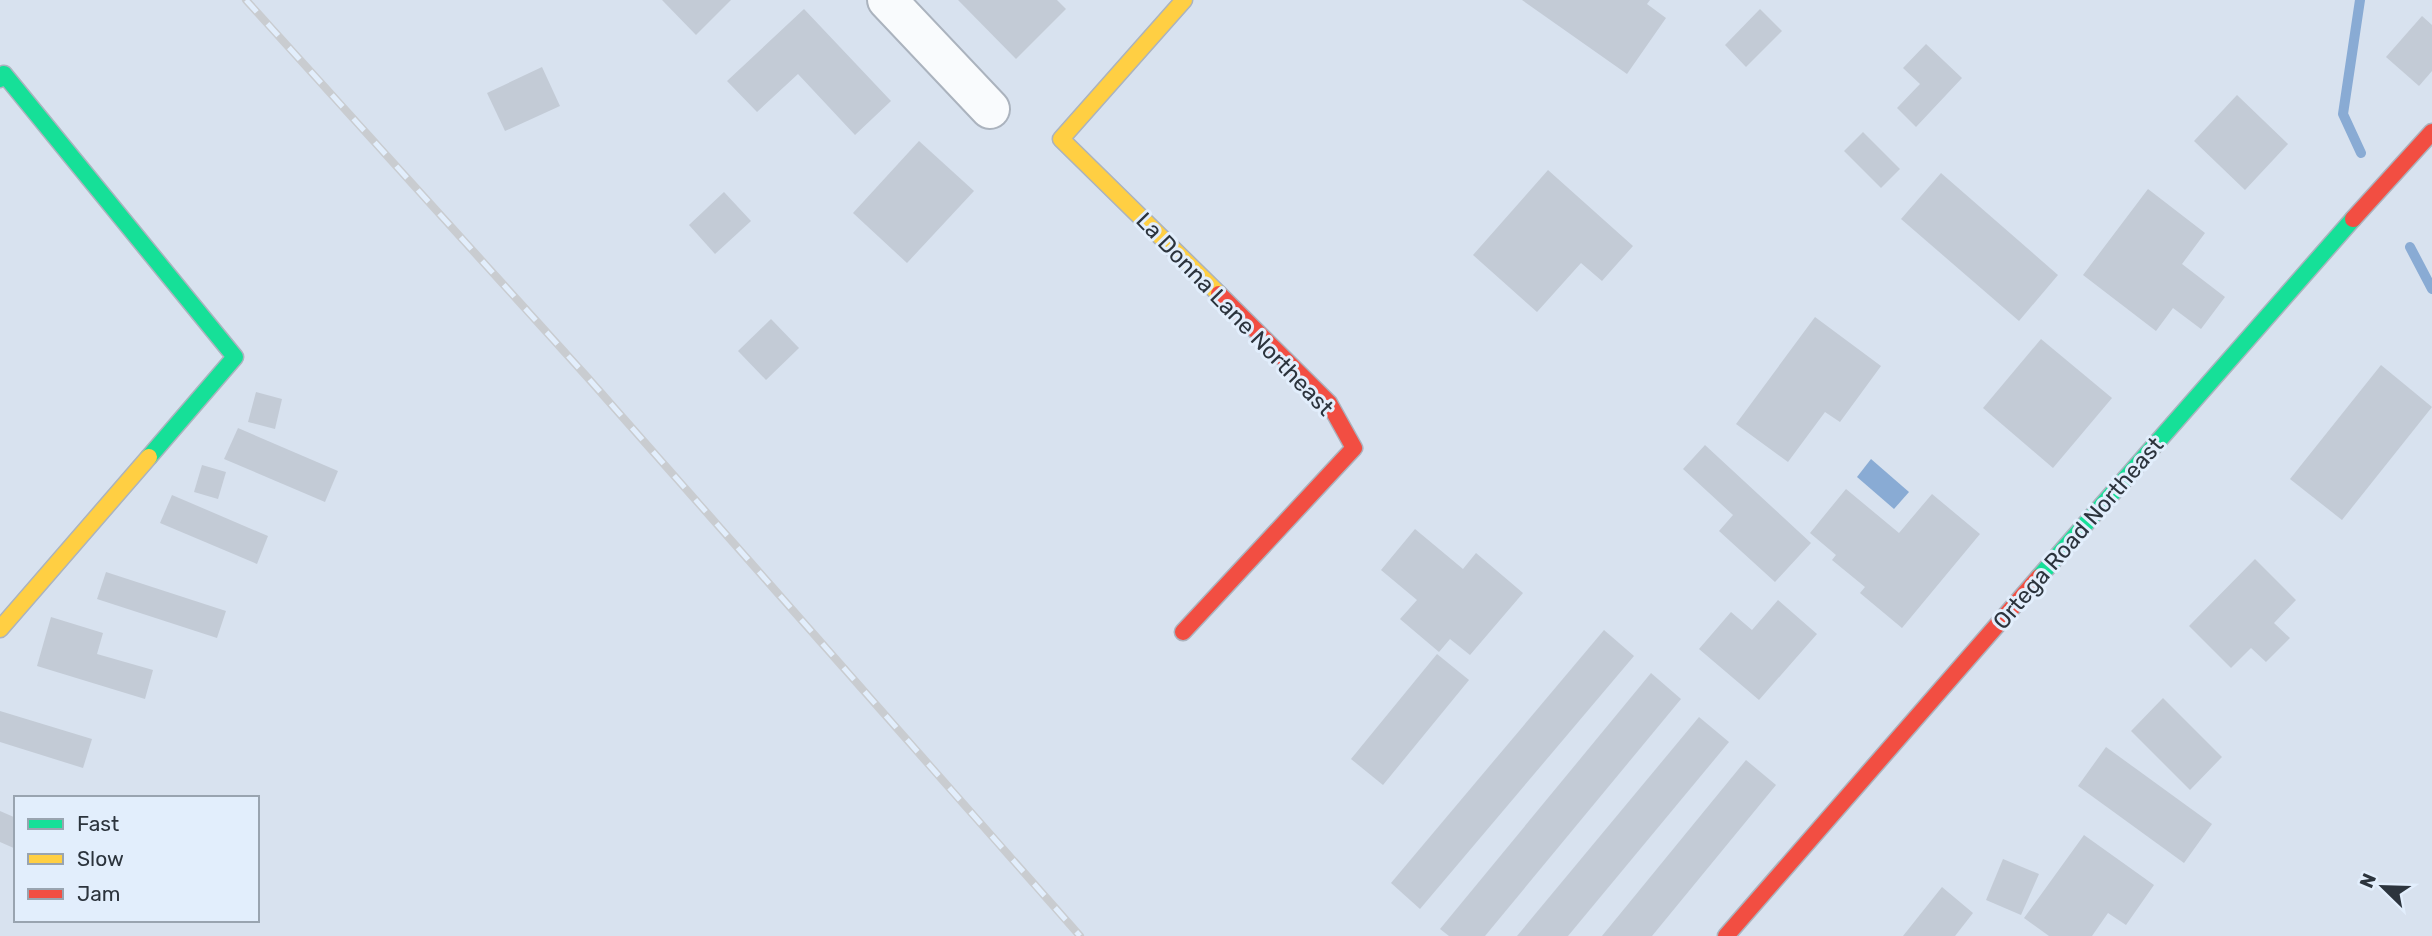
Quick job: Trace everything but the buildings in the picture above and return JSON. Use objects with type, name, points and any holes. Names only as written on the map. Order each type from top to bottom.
[{"type":"street","points":[[887,0],[990,109]]},
{"type":"street","name":"La Donna Lane Northeast","points":[[1183,632],[1354,447],[1328,403],[1061,139],[1184,0]]},
{"type":"street","points":[[0,79],[4,74],[235,357],[0,629]]},
{"type":"street","name":"Ortega Road Northeast","points":[[1726,936],[2293,286],[2432,132]]},
{"type":"water","points":[[1871,459],[1909,492],[1894,509],[1857,477]]},
{"type":"waterway","points":[[2360,0],[2343,114],[2361,153]]},
{"type":"waterway","points":[[2410,247],[2432,289]]},
{"type":"railway","points":[[246,0],[588,378],[1080,936]]},
{"type":"traffic: fast","points":[[0,79],[4,74],[235,357],[149,457]]},
{"type":"traffic: fast","points":[[2039,577],[2353,219]]},
{"type":"traffic: slow","points":[[1184,0],[1061,139],[1219,294]]},
{"type":"traffic: slow","points":[[0,629],[149,457]]},
{"type":"traffic: jam","points":[[2353,219],[2432,132]]},
{"type":"traffic: jam","points":[[1183,632],[1354,448],[1329,403],[1219,294]]},
{"type":"traffic: jam","points":[[1726,936],[2039,577]]}]
